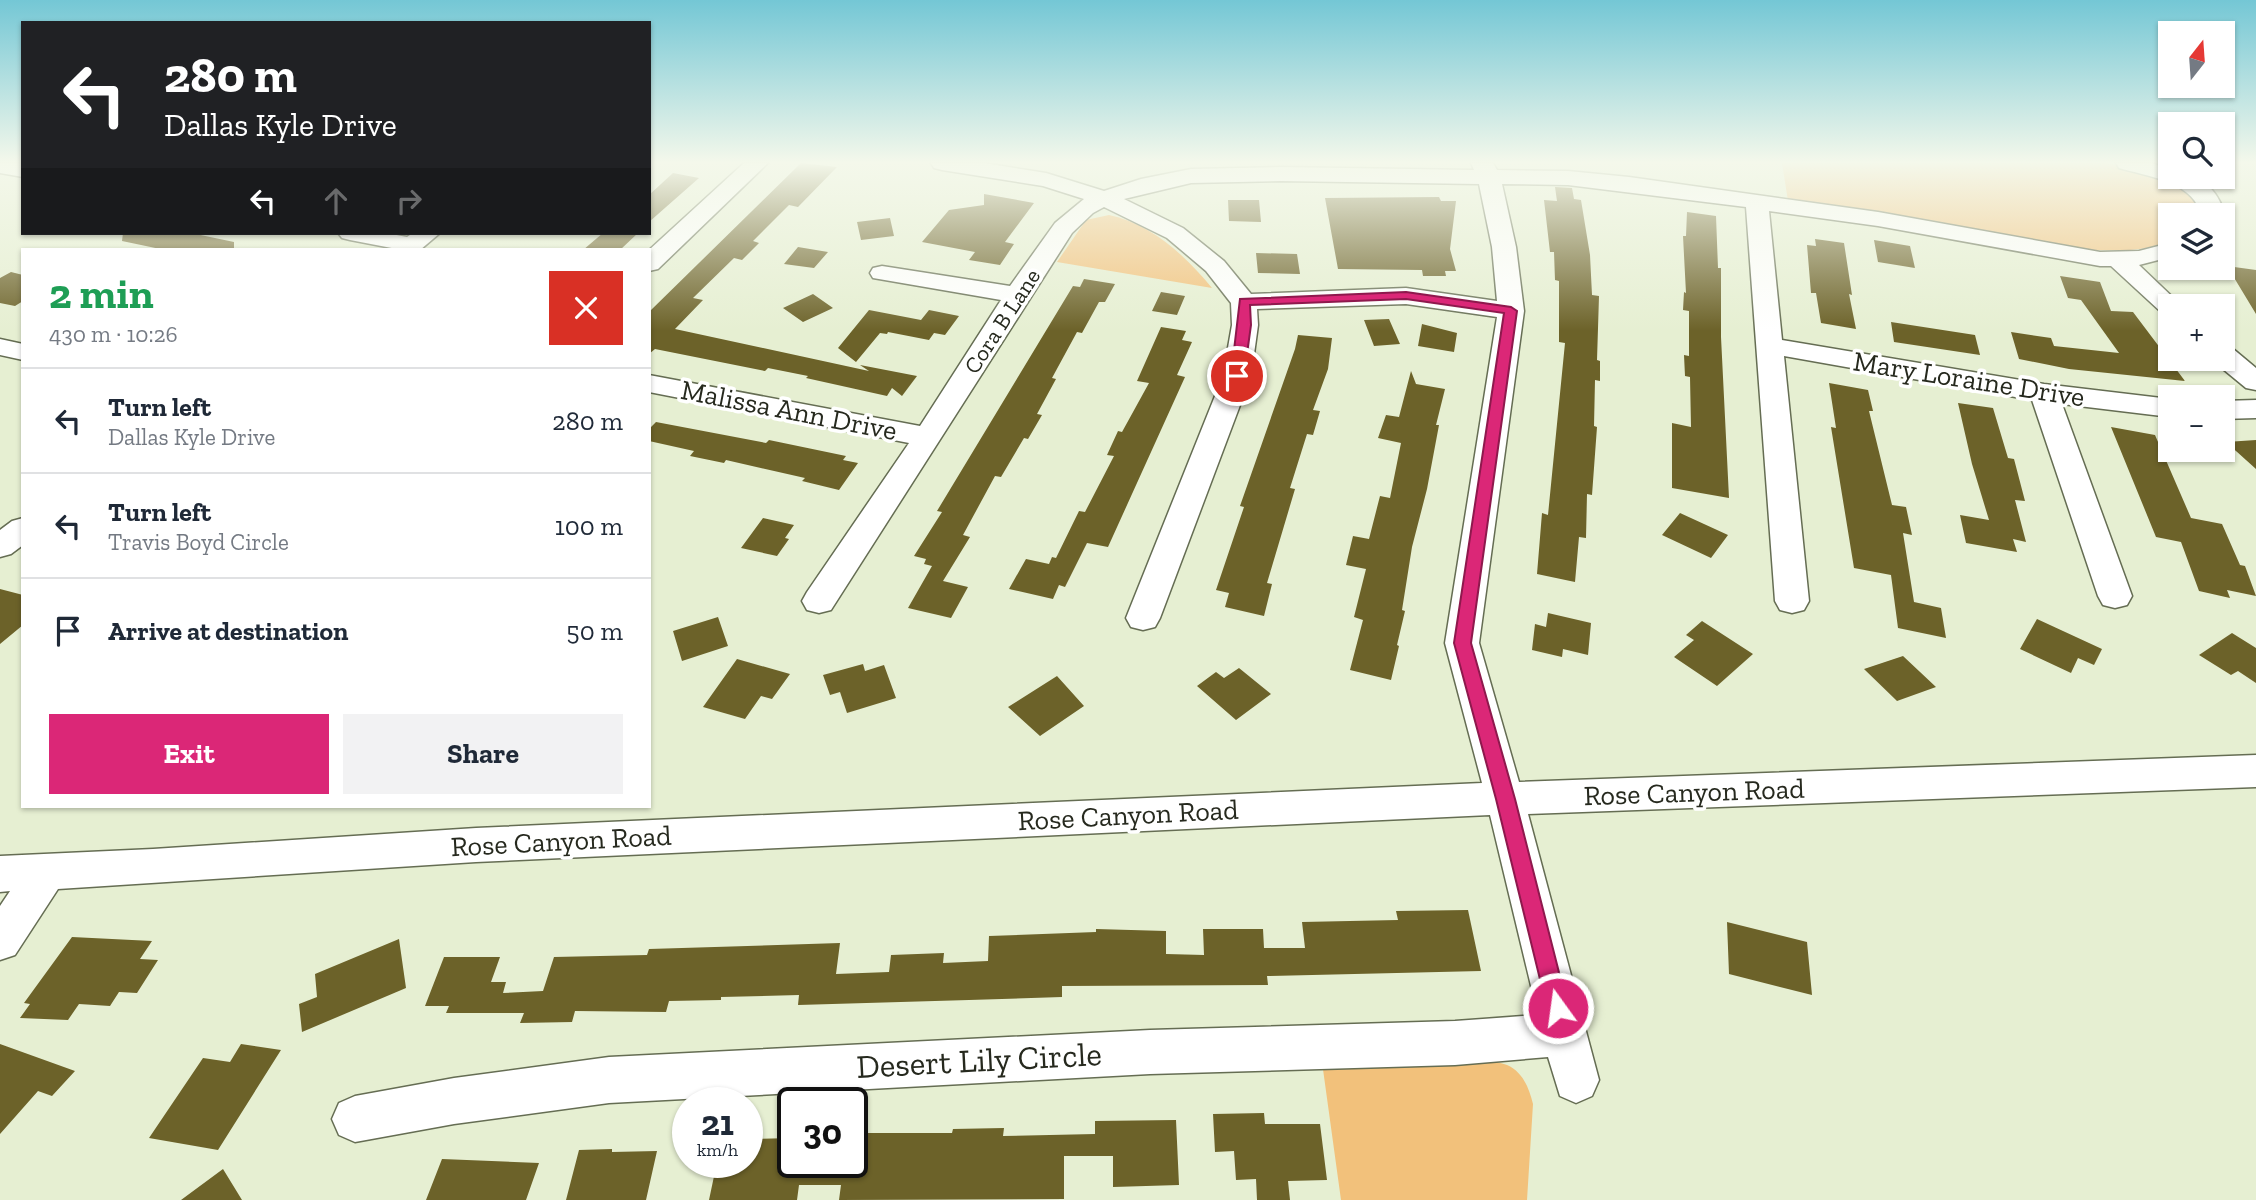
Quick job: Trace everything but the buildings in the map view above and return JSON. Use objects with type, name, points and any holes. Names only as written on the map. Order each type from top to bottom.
[{"type":"street","points":[[651,262],[697,219]]},
{"type":"street","name":"Cora B Lane","points":[[819,601],[928,437],[1017,295],[1063,228],[1073,219]]},
{"type":"street","points":[[1143,618],[1237,376],[1245,325],[1244,302],[1216,266],[1174,233],[1146,219]]},
{"type":"street","points":[[1497,219],[1504,247],[1511,311],[1462,643],[1505,799],[1576,1080]]},
{"type":"street","points":[[1758,219],[1792,601]]},
{"type":"street","name":"Cora B Lane","points":[[1878,219],[2049,252],[2119,260],[2158,253]]},
{"type":"street","points":[[373,235],[420,239]]},
{"type":"street","points":[[2119,260],[2158,296]]},
{"type":"street","points":[[882,273],[1017,295]]},
{"type":"street","points":[[1244,302],[1406,296],[1511,311]]},
{"type":"street","name":"Mary Loraine Drive","points":[[1770,346],[2044,393],[2158,407]]},
{"type":"street","points":[[0,347],[21,352]]},
{"type":"street","points":[[2235,365],[2256,382]]},
{"type":"street","name":"Malissa Ann Drive","points":[[651,383],[928,437]]},
{"type":"street","points":[[2044,393],[2115,596]]},
{"type":"street","points":[[2235,409],[2256,408]]},
{"type":"street","points":[[0,546],[21,530]]},
{"type":"street","name":"Rose Canyon Road","points":[[0,874],[153,867],[476,845],[1505,799],[2256,771]]},
{"type":"street","points":[[0,941],[47,871]]},
{"type":"street","name":"Desert Lily Circle","points":[[355,1119],[454,1101],[623,1079],[1150,1052],[1455,1043],[1564,1034]]},
{"type":"shaded area","points":[[1124,219],[1139,225],[1179,253],[1212,288],[1057,262],[1086,220]]},
{"type":"shaded area","points":[[1900,219],[2158,219],[2158,244],[2133,250],[2093,250]]},
{"type":"shaded area","points":[[1483,1061],[1497,1062],[1513,1068],[1524,1081],[1533,1104],[1527,1200],[1341,1200],[1322,1062],[1395,1068]]},
{"type":"route","points":[[1237,376],[1245,325],[1244,302],[1406,296],[1511,311],[1462,643],[1558,1008]]}]
